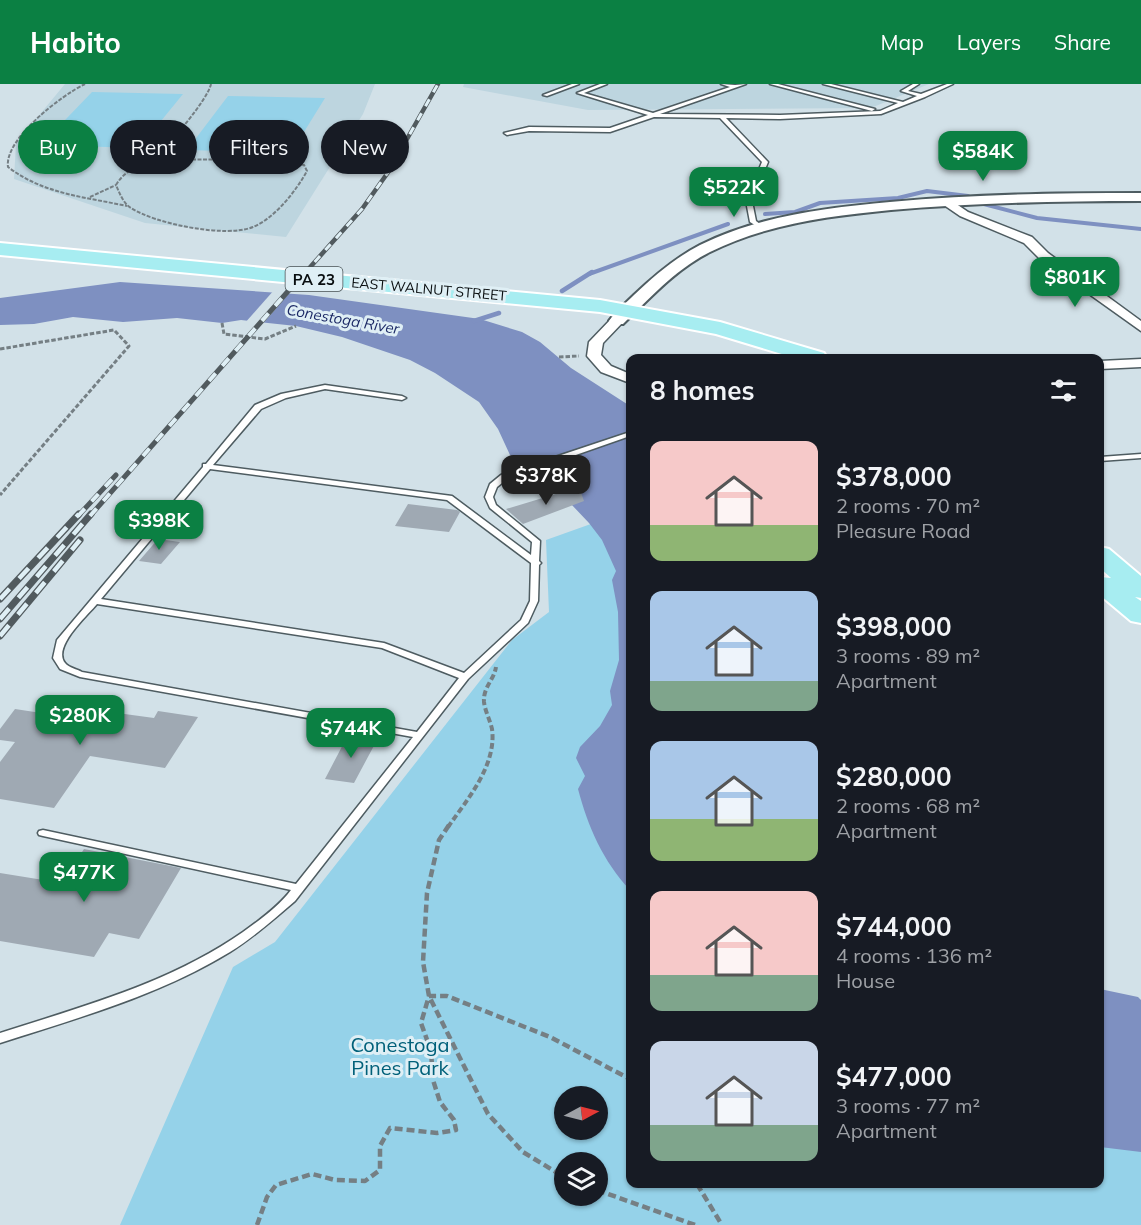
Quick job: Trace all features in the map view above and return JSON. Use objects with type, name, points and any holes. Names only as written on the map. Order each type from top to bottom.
[{"type":"main road","name":"EAST WALNUT STREET","points":[[0,249],[720,328],[803,354]]},
{"type":"main road","name":"EAST WALNUT STREET","points":[[0,257],[622,316],[758,354]]},
{"type":"main road","points":[[1104,558],[1141,590]]},
{"type":"main road","points":[[1104,583],[1141,615]]},
{"type":"street","points":[[626,377],[606,369],[594,356],[596,342],[662,277],[689,257],[720,241],[761,227],[839,212],[945,201],[1141,197]]},
{"type":"street","points":[[945,201],[964,214],[1028,240],[1044,256],[1141,327]]},
{"type":"street","points":[[1044,256],[1045,263],[1059,277],[1141,335]]},
{"type":"street","points":[[1104,364],[1141,363]]},
{"type":"lane","points":[[544,95],[577,84]]},
{"type":"lane","points":[[605,84],[579,93],[657,116],[723,118],[881,112],[951,84]]},
{"type":"lane","points":[[723,84],[735,87]]},
{"type":"lane","points":[[507,133],[530,129],[610,130],[657,116],[744,84]]},
{"type":"lane","points":[[772,84],[881,112]]},
{"type":"lane","points":[[825,84],[903,104]]},
{"type":"lane","points":[[917,84],[903,91],[923,96]]},
{"type":"lane","points":[[723,118],[765,162],[749,201],[753,222],[761,227]]},
{"type":"lane","points":[[402,398],[325,387],[284,396],[258,407],[60,642],[58,658],[63,667],[80,674],[419,735]]},
{"type":"lane","points":[[0,1038],[185,973],[243,941],[267,922],[298,888],[465,677],[525,621],[532,611],[537,562],[536,541],[493,506],[489,497],[498,480],[626,435]]},
{"type":"lane","points":[[1104,459],[1141,456]]},
{"type":"lane","points":[[206,466],[449,498],[537,562]]},
{"type":"lane","points":[[95,601],[384,646],[465,677]]},
{"type":"lane","points":[[43,833],[298,888]]},
{"type":"path","points":[[85,84],[60,98],[23,135],[7,160],[8,167],[29,181],[129,207],[160,220],[226,230],[253,227],[289,196],[307,171],[304,165],[280,161],[197,160]]},
{"type":"path","points":[[186,120],[210,90],[211,84]]},
{"type":"path","points":[[89,198],[116,185],[125,174]]},
{"type":"path","points":[[116,185],[121,197],[129,207]]},
{"type":"path","points":[[222,323],[224,334],[265,339],[296,326]]},
{"type":"path","points":[[0,349],[114,330],[129,346],[0,495]]},
{"type":"path","points":[[487,657],[497,665],[495,675],[486,687],[483,702],[492,731],[488,759],[476,787],[439,840],[427,893],[423,942],[429,996],[488,1114],[523,1152],[554,1171]]},
{"type":"path","points":[[429,996],[447,996],[550,1037],[626,1077]]},
{"type":"path","points":[[256,1225],[267,1197],[276,1185],[312,1173],[355,1183],[365,1181],[380,1170],[380,1146],[390,1128],[437,1132],[456,1130],[454,1120],[440,1102],[433,1080],[431,1051],[421,1023],[429,996]]},
{"type":"path","points":[[698,1188],[722,1225]]},
{"type":"path","points":[[608,1194],[696,1225]]},
{"type":"shaded area","points":[[65,84],[375,84],[359,120],[321,120],[321,174],[325,174],[286,237],[145,223],[14,179],[18,141],[18,174],[98,174],[98,120],[35,120]]},
{"type":"shaded area","points":[[464,84],[929,84],[871,108],[588,110],[463,87]]},
{"type":"green space","points":[[92,92],[183,94],[162,120],[110,120],[110,147],[98,147],[98,120],[65,120]]},
{"type":"green space","points":[[228,96],[325,98],[309,124],[309,120],[210,120]]},
{"type":"green space","points":[[209,121],[209,151],[197,150],[197,137]]},
{"type":"green space","name":"Conestoga Pines Park","points":[[626,511],[626,1188],[1104,1188],[1104,1051],[1141,1060],[1141,1225],[120,1225],[233,967],[275,942],[512,640],[549,612],[546,540]]},
{"type":"water","name":"Conestoga River","points":[[120,282],[309,295],[480,319],[522,332],[540,342],[571,368],[626,403],[626,886],[604,855],[587,817],[578,789],[585,776],[576,758],[580,747],[600,726],[612,705],[610,691],[619,660],[618,612],[612,580],[616,571],[602,540],[589,523],[571,504],[510,455],[498,429],[479,402],[435,373],[410,360],[342,337],[296,326],[241,320],[222,323],[177,318],[123,322],[73,317],[34,324],[0,325],[0,298]]},
{"type":"water","points":[[1104,990],[1138,997],[1141,1000],[1141,1152],[1104,1147]]},
{"type":"pier","points":[[275,289],[292,290],[261,326],[244,324]]},
{"type":"building","points":[[579,487],[584,501],[523,524],[506,509]]},
{"type":"building","points":[[408,504],[460,512],[449,532],[395,526]]},
{"type":"building","points":[[158,539],[180,542],[161,564],[139,561]]},
{"type":"building","points":[[76,696],[117,702],[110,712],[154,718],[158,711],[198,717],[165,768],[90,756],[54,808],[0,799],[0,762],[15,742],[0,740],[0,729],[15,709],[61,716]]},
{"type":"building","points":[[348,735],[377,740],[354,783],[325,779]]},
{"type":"building","points":[[84,849],[181,868],[139,939],[109,933],[94,957],[0,941],[0,873],[62,883]]},
{"type":"waterway","points":[[765,214],[795,212],[820,203],[898,198],[927,191],[968,196]]},
{"type":"waterway","points":[[976,202],[1037,218],[1141,229]]},
{"type":"waterway","points":[[589,274],[728,224]]},
{"type":"waterway","points":[[562,291],[592,272]]},
{"type":"waterway","points":[[474,321],[499,313]]},
{"type":"railway","points":[[304,274],[362,209],[389,171],[438,84]]},
{"type":"railway","points":[[90,516],[305,272]]},
{"type":"railway","points":[[78,516],[116,475]]},
{"type":"railway","points":[[0,599],[79,514]]},
{"type":"railway","points":[[0,619],[91,514]]},
{"type":"railway","points":[[0,636],[80,540]]}]
